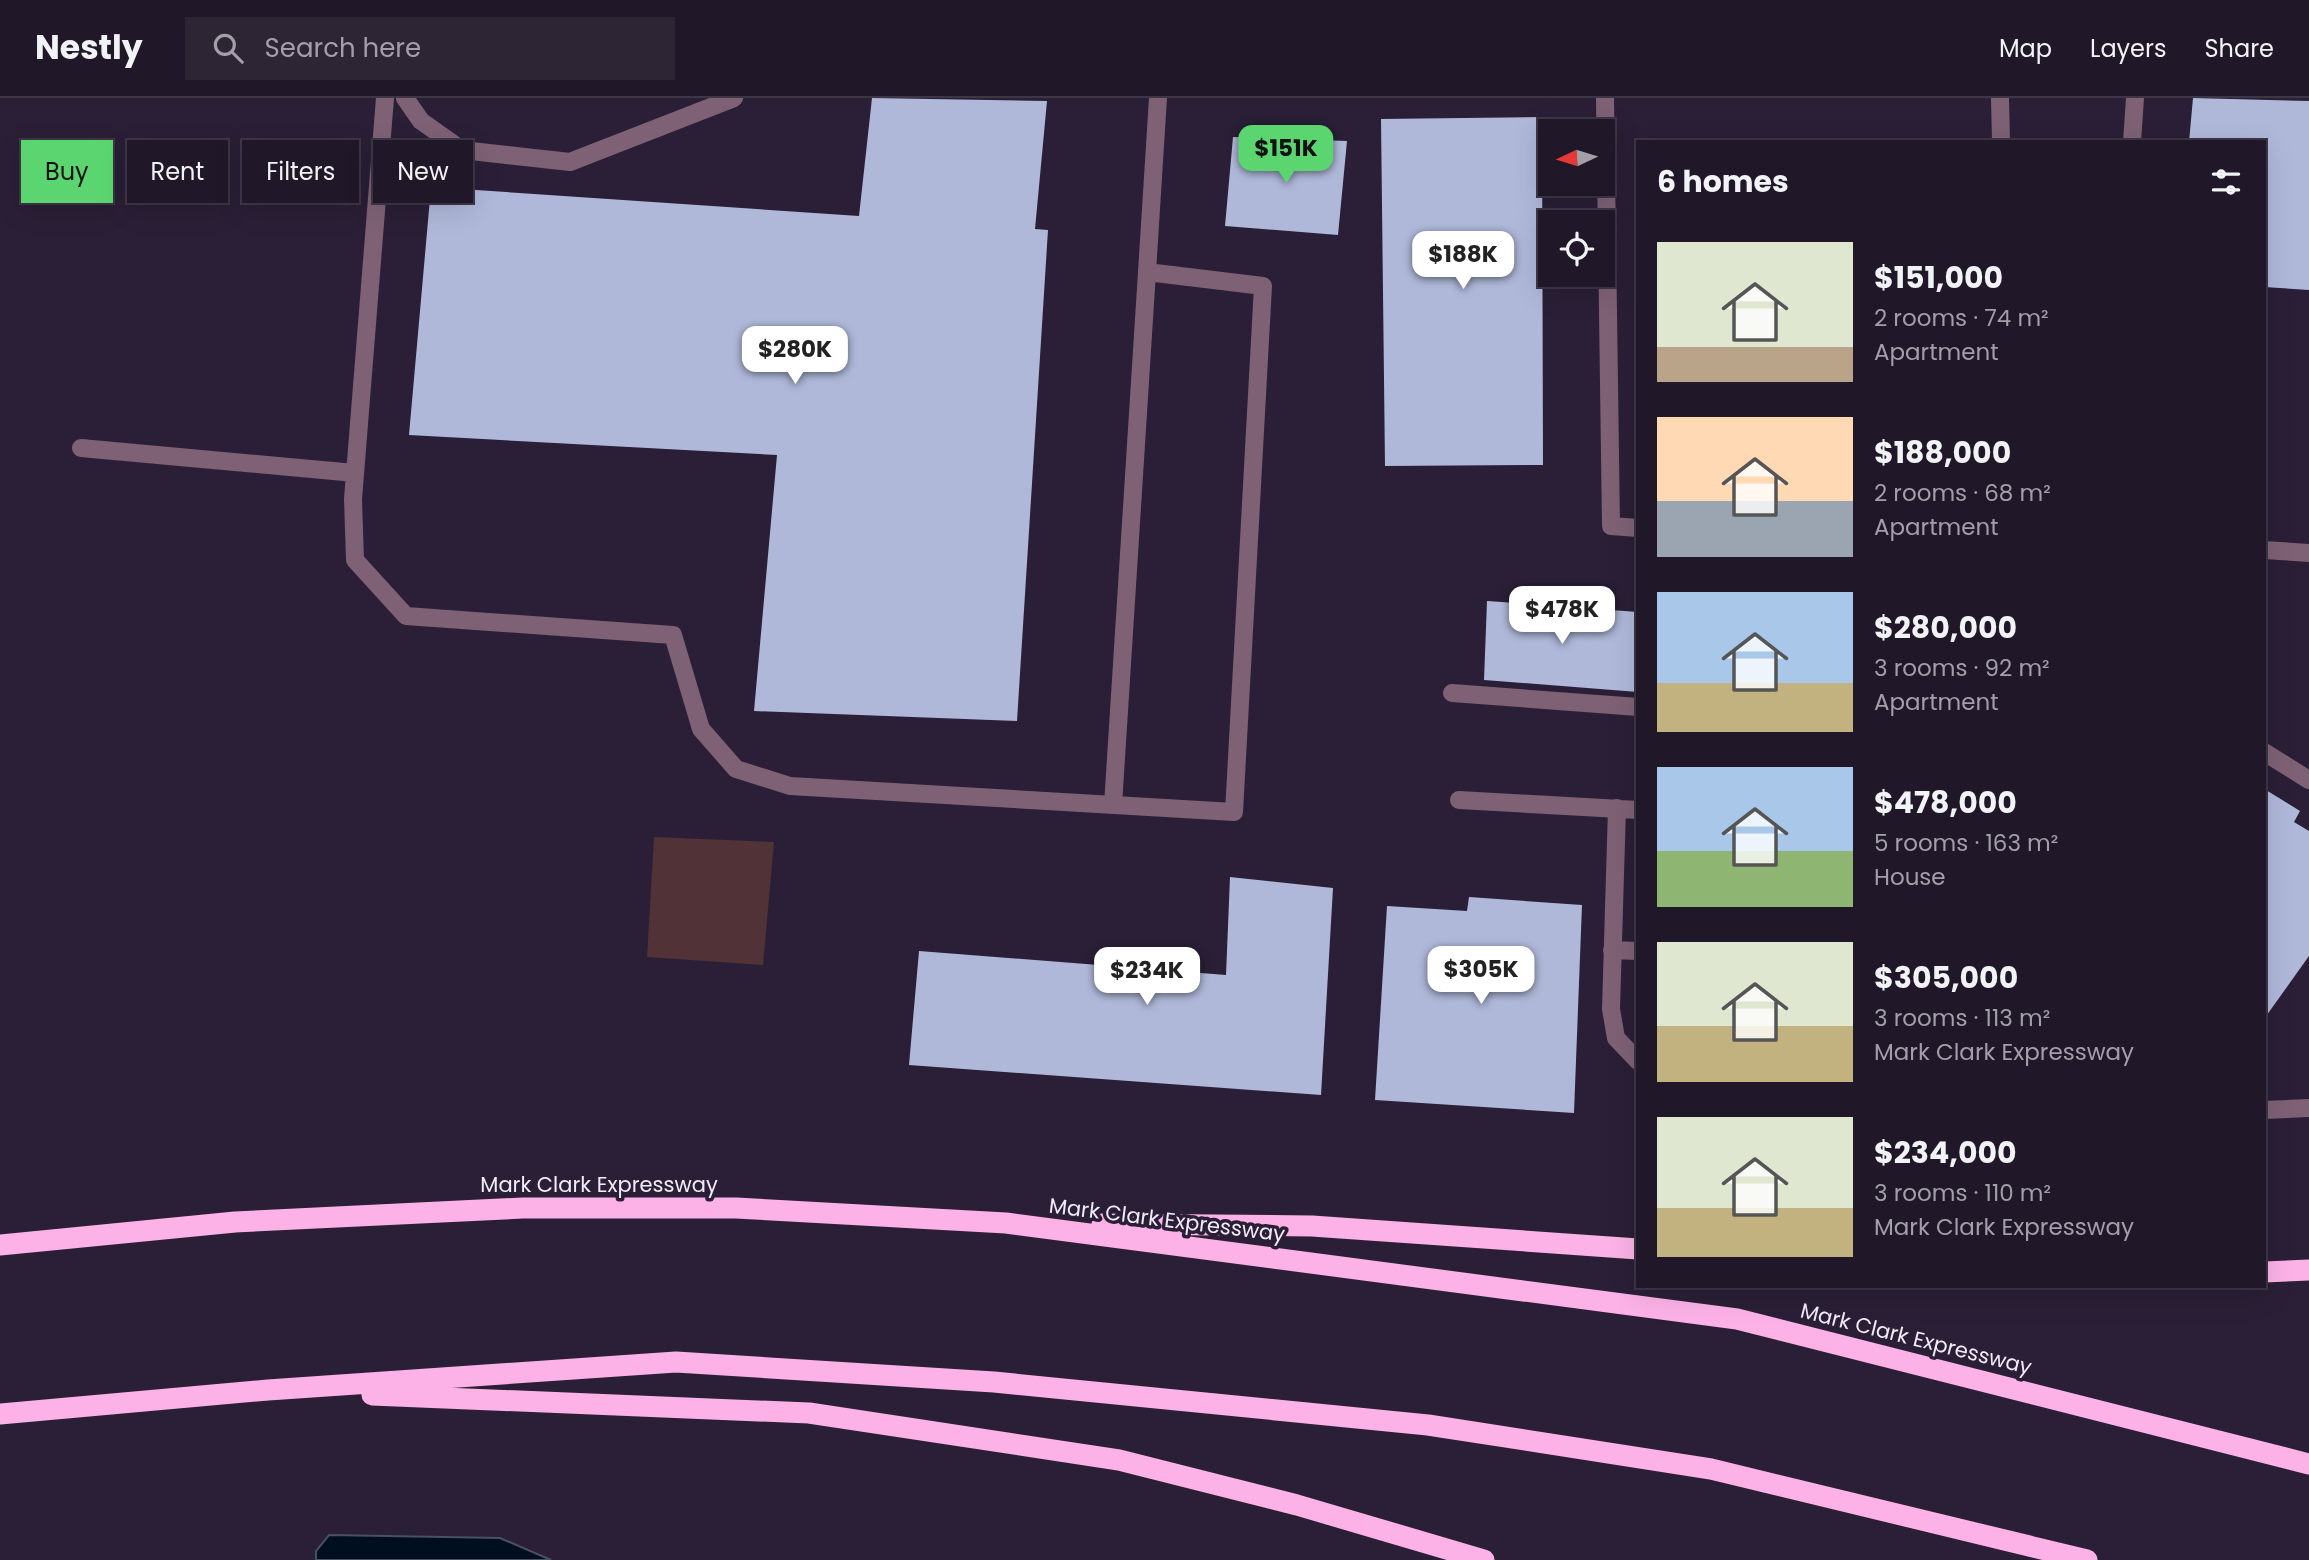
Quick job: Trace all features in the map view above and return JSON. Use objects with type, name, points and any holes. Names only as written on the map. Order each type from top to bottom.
[{"type":"highway","name":"Mark Clark Expressway","points":[[0,1245],[235,1222],[523,1208],[736,1208],[1006,1223],[1737,1319],[2309,1464]]},
{"type":"highway","points":[[1006,1223],[1312,1226],[1636,1250]]},
{"type":"highway","points":[[2266,1272],[2309,1270]]},
{"type":"highway","points":[[0,1414],[268,1391],[676,1362],[1008,1384],[1428,1425],[1698,1467],[2087,1560]]},
{"type":"highway","points":[[268,1391],[809,1413],[1119,1460],[1297,1505],[1484,1560]]},
{"type":"street","points":[[385,98],[355,473],[355,560],[407,616],[673,635],[701,729],[736,769],[790,786],[1234,813],[1263,286],[1147,272]]},
{"type":"street","points":[[405,98],[421,121],[462,150],[570,162],[734,98]]},
{"type":"street","points":[[1113,805],[1158,98]]},
{"type":"street","points":[[1605,98],[1611,526],[1636,528]]},
{"type":"street","points":[[2000,98],[2001,140]]},
{"type":"street","points":[[2132,140],[2135,98]]},
{"type":"street","points":[[80,448],[355,473]]},
{"type":"street","points":[[2266,550],[2309,553]]},
{"type":"street","points":[[1452,693],[1636,707]]},
{"type":"street","points":[[2266,753],[2309,780]]},
{"type":"street","points":[[1459,800],[1636,810]]},
{"type":"street","points":[[1616,808],[1611,1009],[1616,1038],[1636,1059]]},
{"type":"street","points":[[1612,950],[1636,951]]},
{"type":"street","points":[[2266,1110],[2309,1108]]},
{"type":"shaded area","points":[[654,837],[774,842],[763,965],[647,957]]},
{"type":"water","points":[[329,1535],[500,1538],[551,1560],[316,1560],[316,1551]]},
{"type":"building","points":[[872,98],[1047,101],[1035,229],[1048,230],[1017,721],[754,711],[777,455],[409,435],[430,203],[473,203],[473,190],[859,216]]},
{"type":"building","points":[[2193,98],[2309,101],[2309,290],[2266,287],[2266,140],[2189,140]]},
{"type":"building","points":[[1542,117],[1538,119],[1538,196],[1542,196],[1542,210],[1538,210],[1538,287],[1542,287],[1543,465],[1385,466],[1381,119]]},
{"type":"building","points":[[1233,137],[1347,141],[1338,235],[1225,226]]},
{"type":"building","points":[[1487,601],[1636,612],[1636,692],[1484,680]]},
{"type":"building","points":[[2266,790],[2300,811],[2294,822],[2309,831],[2309,956],[2266,1016]]},
{"type":"building","points":[[1230,877],[1333,888],[1321,1095],[909,1065],[919,951],[1226,975]]},
{"type":"building","points":[[1469,897],[1582,905],[1574,1113],[1375,1100],[1387,906],[1467,911]]}]
